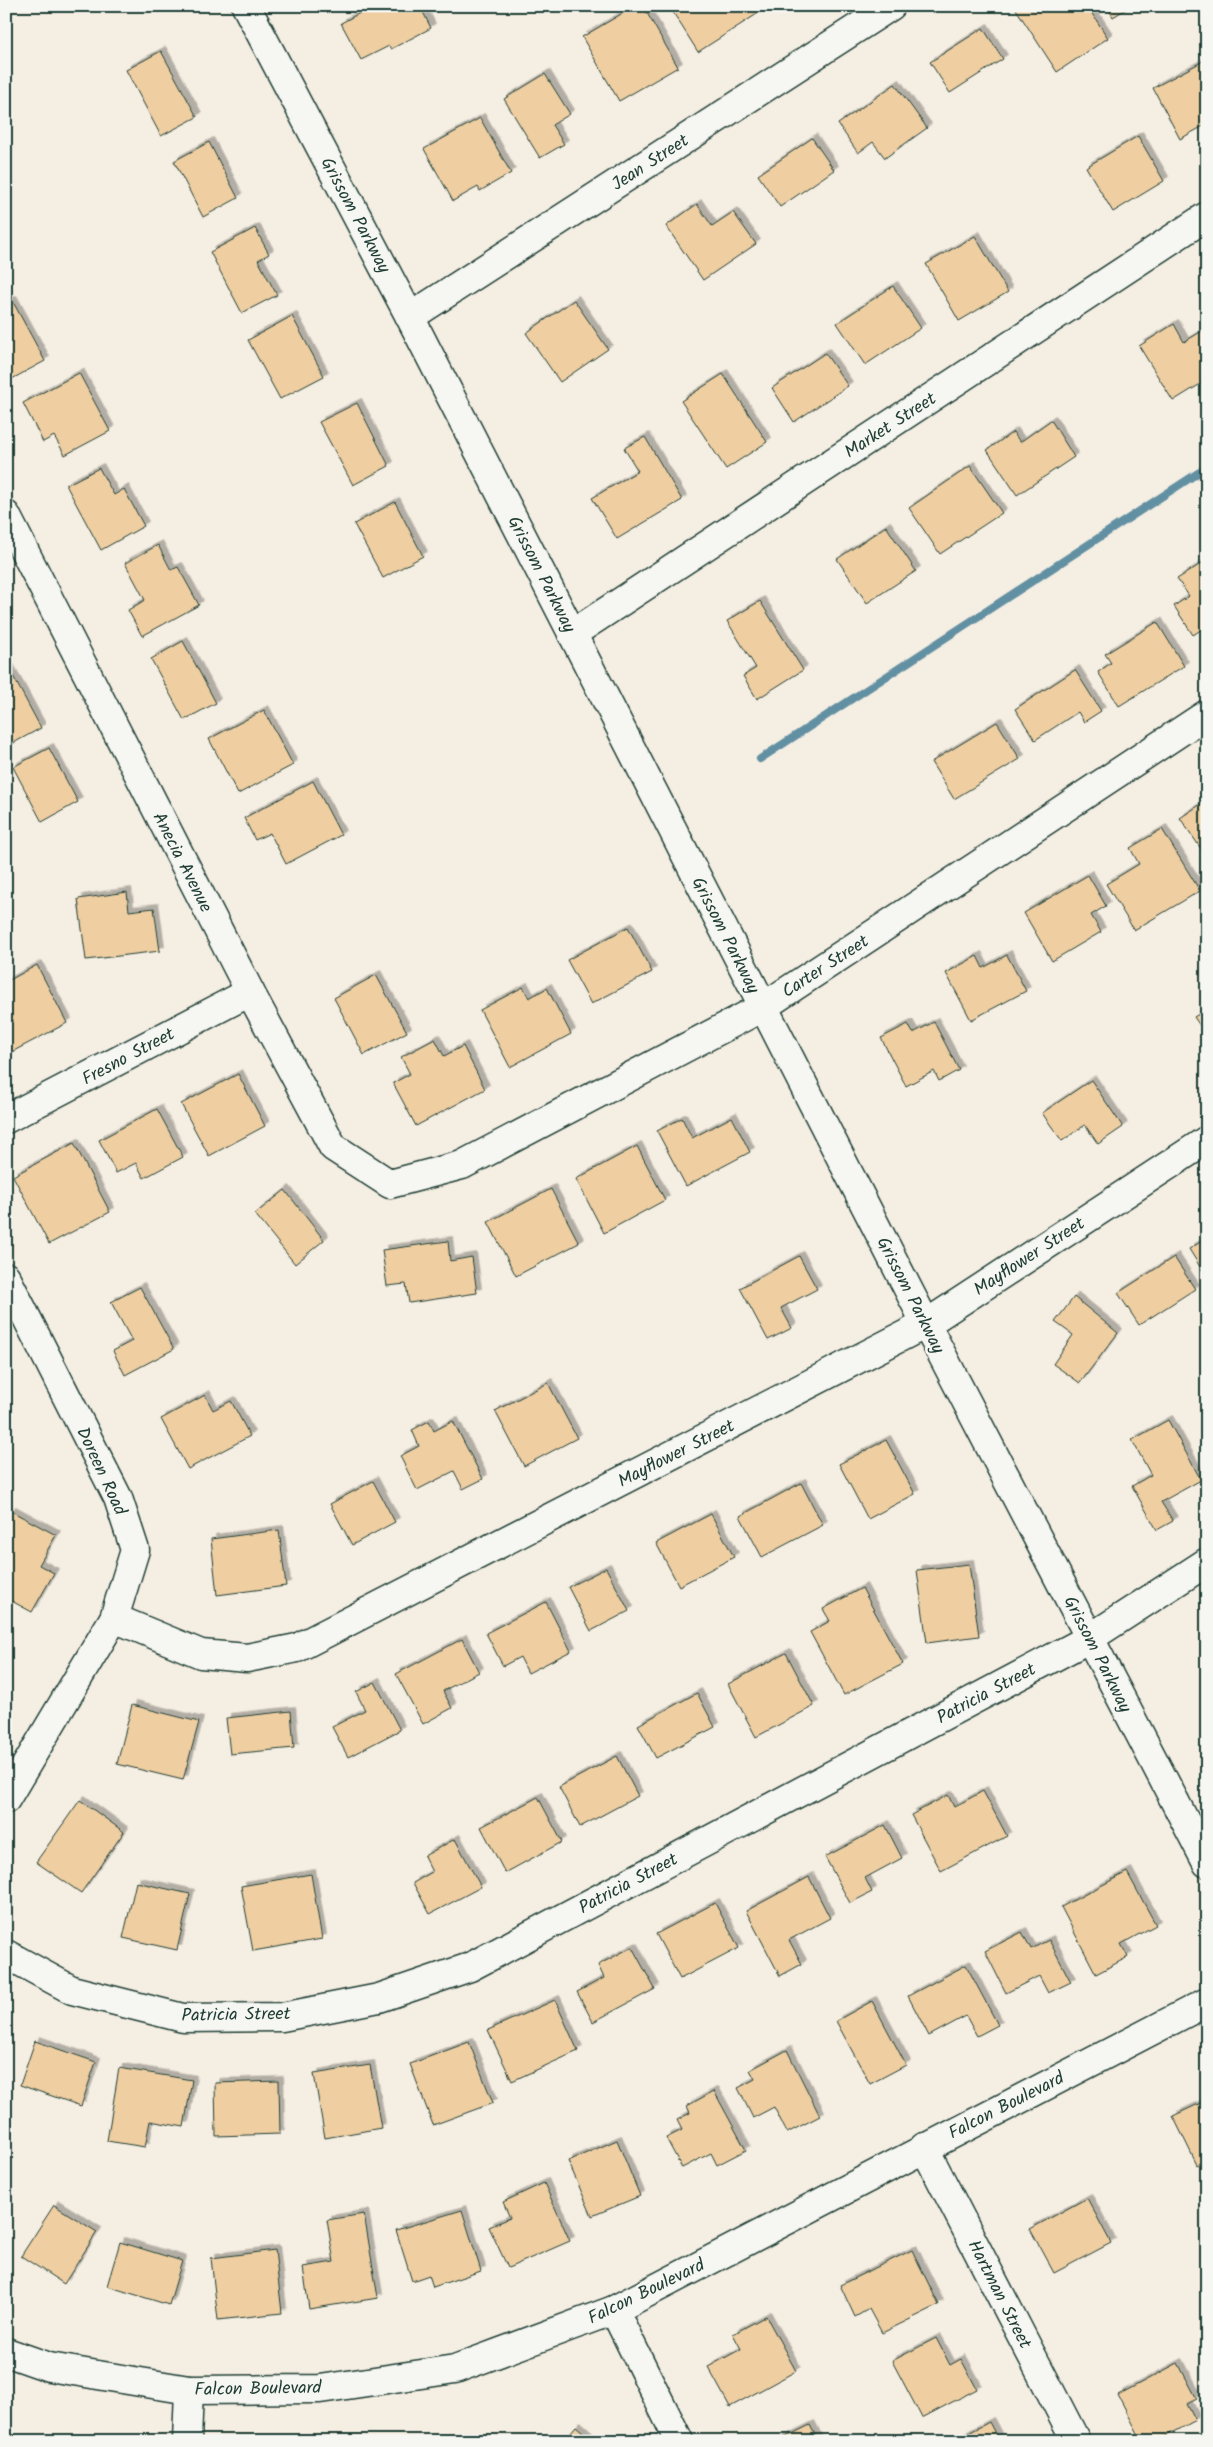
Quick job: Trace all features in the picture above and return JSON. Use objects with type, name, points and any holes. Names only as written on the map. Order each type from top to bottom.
[{"type":"street","name":"Grissom Parkway","points":[[246,6],[410,317],[926,1324],[1207,1863]]},
{"type":"street","name":"Jean Street","points":[[410,317],[891,6]]},
{"type":"street","name":"Market Street","points":[[572,634],[1207,216]]},
{"type":"street","name":"Anecia Avenue","points":[[6,515],[250,992],[333,1147],[390,1184]]},
{"type":"street","name":"Carter Street","points":[[390,1184],[462,1165],[763,1007],[1207,714]]},
{"type":"street","name":"Fresno Street","points":[[6,1119],[250,992]]},
{"type":"street","name":"Mayflower Street","points":[[114,1618],[201,1654],[247,1658],[297,1648],[926,1324],[1207,1140]]},
{"type":"street","name":"Doreen Road","points":[[6,1277],[118,1498],[135,1550],[114,1618],[6,1799]]},
{"type":"street","name":"Patricia Street","points":[[6,1954],[72,1990],[183,2018],[282,2017],[380,1998],[470,1967],[1090,1638],[1207,1562]]},
{"type":"street","name":"Falcon Boulevard","points":[[6,2352],[49,2366],[190,2390],[320,2389],[455,2369],[614,2310],[924,2147],[1207,2002]]},
{"type":"street","name":"Hartman Street","points":[[924,2147],[1076,2441]]},
{"type":"street","points":[[614,2310],[679,2441]]},
{"type":"street","points":[[187,2441],[190,2390]]},
{"type":"building","points":[[373,6],[420,6],[431,28],[391,49],[389,46],[361,60],[341,23]]},
{"type":"building","points":[[635,6],[643,6],[678,67],[619,101],[582,37]]},
{"type":"building","points":[[669,6],[753,6],[757,14],[698,52]]},
{"type":"building","points":[[1014,6],[1087,6],[1108,38],[1057,72]]},
{"type":"building","points":[[1107,6],[1131,6],[1113,17]]},
{"type":"building","points":[[983,28],[1003,59],[950,93],[930,62]]},
{"type":"building","points":[[161,51],[197,117],[161,136],[126,70]]},
{"type":"building","points":[[1207,59],[1207,124],[1180,139],[1153,88]]},
{"type":"building","points":[[545,74],[570,114],[552,125],[564,144],[540,158],[504,99]]},
{"type":"building","points":[[895,84],[927,128],[885,158],[873,142],[858,153],[838,124]]},
{"type":"building","points":[[480,118],[511,173],[480,191],[478,187],[453,201],[424,149]]},
{"type":"building","points":[[1138,136],[1164,181],[1113,212],[1086,167]]},
{"type":"building","points":[[812,138],[834,170],[780,207],[758,175]]},
{"type":"building","points":[[209,142],[238,198],[203,217],[174,161]]},
{"type":"building","points":[[697,204],[712,226],[733,212],[756,244],[703,280],[666,226]]},
{"type":"building","points":[[255,228],[269,254],[258,260],[277,295],[242,313],[210,252]]},
{"type":"building","points":[[975,236],[1008,292],[959,321],[926,264]]},
{"type":"building","points":[[893,286],[921,328],[865,365],[837,323]]},
{"type":"building","points":[[12,300],[45,361],[10,380],[6,372],[6,303]]},
{"type":"building","points":[[574,300],[608,349],[560,382],[526,333]]},
{"type":"building","points":[[292,316],[324,376],[280,399],[248,340]]},
{"type":"building","points":[[1174,324],[1184,342],[1207,328],[1207,380],[1173,401],[1139,346]]},
{"type":"building","points":[[825,353],[848,386],[794,422],[772,388]]},
{"type":"building","points":[[79,373],[110,431],[65,455],[54,436],[43,442],[23,403]]},
{"type":"building","points":[[723,374],[767,442],[726,469],[681,401]]},
{"type":"building","points":[[357,403],[389,466],[353,485],[319,422]]},
{"type":"building","points":[[1051,420],[1074,457],[1017,495],[987,450],[1013,432],[1020,442]]},
{"type":"building","points":[[645,437],[682,500],[617,539],[592,498],[638,471],[624,448]]},
{"type":"building","points":[[970,466],[1002,513],[940,554],[909,508]]},
{"type":"building","points":[[99,468],[114,495],[124,489],[144,526],[101,550],[66,485]]},
{"type":"building","points":[[395,502],[423,556],[383,578],[354,524]]},
{"type":"building","points":[[886,526],[916,571],[867,603],[837,559]]},
{"type":"building","points":[[158,545],[171,570],[178,567],[199,605],[142,636],[128,610],[145,600],[125,563]]},
{"type":"building","points":[[1207,560],[1207,626],[1193,635],[1174,606],[1189,596],[1177,579]]},
{"type":"building","points":[[760,601],[803,670],[757,699],[743,676],[756,668],[727,621]]},
{"type":"building","points":[[1157,622],[1184,666],[1119,706],[1098,672],[1111,663],[1105,654]]},
{"type":"building","points":[[183,641],[216,703],[184,720],[151,659]]},
{"type":"building","points":[[6,663],[41,728],[6,747]]},
{"type":"building","points":[[1075,670],[1101,711],[1084,722],[1078,712],[1035,740],[1015,709]]},
{"type":"building","points":[[264,710],[293,765],[238,794],[209,739]]},
{"type":"building","points":[[997,722],[1020,759],[954,799],[931,762]]},
{"type":"building","points":[[49,748],[78,802],[42,822],[13,767]]},
{"type":"building","points":[[313,781],[341,835],[286,864],[270,833],[255,840],[244,818]]},
{"type":"building","points":[[1207,800],[1207,856],[1206,856],[1180,818]]},
{"type":"building","points":[[1162,829],[1200,891],[1134,930],[1106,884],[1139,864],[1130,848]]},
{"type":"building","points":[[1088,875],[1106,906],[1091,915],[1101,932],[1052,961],[1024,913]]},
{"type":"building","points":[[127,892],[129,911],[154,908],[160,951],[86,960],[78,899]]},
{"type":"building","points":[[628,927],[652,972],[591,1004],[567,960]]},
{"type":"building","points":[[1007,955],[1026,991],[971,1020],[946,973],[977,956],[983,968]]},
{"type":"building","points":[[37,965],[67,1023],[6,1055],[6,982]]},
{"type":"building","points":[[376,975],[407,1032],[364,1055],[334,998]]},
{"type":"building","points":[[523,987],[529,998],[547,988],[571,1034],[510,1067],[480,1010]]},
{"type":"building","points":[[1207,1009],[1207,1036],[1194,1017]]},
{"type":"building","points":[[934,1022],[959,1070],[939,1081],[934,1071],[906,1086],[881,1038],[908,1024],[913,1033]]},
{"type":"building","points":[[435,1039],[444,1056],[463,1046],[485,1089],[416,1126],[393,1083],[410,1074],[401,1057]]},
{"type":"building","points":[[238,1074],[265,1126],[209,1156],[181,1104]]},
{"type":"building","points":[[1091,1080],[1123,1127],[1098,1144],[1085,1125],[1062,1141],[1042,1113]]},
{"type":"building","points":[[157,1109],[183,1157],[144,1178],[136,1163],[116,1173],[99,1140]]},
{"type":"building","points":[[732,1117],[750,1152],[686,1186],[657,1131],[682,1118],[692,1138]]},
{"type":"building","points":[[74,1143],[110,1212],[49,1244],[13,1176]]},
{"type":"building","points":[[637,1146],[665,1200],[604,1233],[576,1179]]},
{"type":"building","points":[[551,1189],[579,1243],[516,1276],[488,1222]]},
{"type":"building","points":[[285,1190],[324,1240],[295,1264],[255,1214]]},
{"type":"building","points":[[1207,1238],[1207,1278],[1189,1249]]},
{"type":"building","points":[[448,1241],[450,1261],[472,1257],[477,1293],[409,1303],[406,1284],[387,1286],[382,1250]]},
{"type":"building","points":[[799,1256],[817,1289],[781,1308],[792,1328],[768,1340],[740,1288]]},
{"type":"building","points":[[1174,1257],[1195,1289],[1139,1325],[1118,1293]]},
{"type":"building","points":[[140,1287],[174,1349],[125,1375],[113,1351],[132,1341],[111,1302]]},
{"type":"building","points":[[1074,1297],[1118,1333],[1080,1383],[1053,1364],[1073,1335],[1055,1322]]},
{"type":"building","points":[[548,1383],[577,1438],[524,1466],[495,1411]]},
{"type":"building","points":[[205,1395],[213,1410],[231,1401],[250,1436],[188,1469],[161,1419]]},
{"type":"building","points":[[1168,1420],[1201,1480],[1161,1502],[1173,1521],[1157,1530],[1132,1486],[1151,1475],[1132,1440]]},
{"type":"building","points":[[429,1421],[434,1431],[453,1421],[483,1479],[463,1489],[454,1471],[417,1490],[400,1456],[419,1446],[412,1430]]},
{"type":"building","points":[[886,1440],[915,1494],[868,1519],[839,1464]]},
{"type":"building","points":[[373,1481],[395,1522],[352,1545],[330,1504]]},
{"type":"building","points":[[801,1483],[823,1525],[762,1557],[740,1516]]},
{"type":"building","points":[[11,1511],[56,1535],[39,1565],[54,1573],[32,1612],[6,1598],[6,1520]]},
{"type":"building","points":[[711,1514],[734,1557],[679,1586],[656,1543]]},
{"type":"building","points":[[279,1530],[286,1586],[217,1595],[211,1539]]},
{"type":"building","points":[[969,1564],[979,1636],[927,1643],[917,1570]]},
{"type":"building","points":[[606,1568],[629,1611],[591,1631],[568,1587]]},
{"type":"building","points":[[862,1588],[903,1664],[844,1695],[810,1632],[830,1621],[823,1609]]},
{"type":"building","points":[[546,1602],[571,1651],[528,1673],[520,1657],[503,1666],[486,1633]]},
{"type":"building","points":[[462,1639],[479,1672],[443,1691],[452,1708],[423,1724],[396,1674]]},
{"type":"building","points":[[786,1653],[814,1706],[756,1737],[728,1684]]},
{"type":"building","points":[[375,1682],[400,1730],[348,1757],[332,1727],[365,1710],[356,1692]]},
{"type":"building","points":[[697,1693],[715,1727],[656,1758],[638,1725]]},
{"type":"building","points":[[132,1705],[199,1722],[183,1780],[117,1764]]},
{"type":"building","points":[[291,1711],[294,1748],[230,1754],[226,1718]]},
{"type":"building","points":[[617,1756],[638,1796],[580,1827],[559,1787]]},
{"type":"building","points":[[983,1791],[1007,1836],[941,1871],[911,1815],[948,1795],[954,1807]]},
{"type":"building","points":[[538,1797],[562,1842],[505,1873],[481,1827]]},
{"type":"building","points":[[80,1800],[124,1832],[81,1893],[36,1862]]},
{"type":"building","points":[[885,1825],[902,1858],[865,1878],[872,1892],[850,1903],[825,1857]]},
{"type":"building","points":[[455,1839],[481,1887],[430,1914],[413,1883],[432,1872],[424,1856]]},
{"type":"building","points":[[1127,1872],[1156,1925],[1121,1944],[1128,1957],[1096,1974],[1061,1907]]},
{"type":"building","points":[[311,1874],[322,1939],[253,1951],[241,1886]]},
{"type":"building","points":[[809,1877],[830,1918],[789,1940],[802,1964],[780,1976],[746,1911]]},
{"type":"building","points":[[136,1882],[190,1894],[177,1950],[123,1938]]},
{"type":"building","points":[[715,1903],[739,1948],[680,1979],[656,1934]]},
{"type":"building","points":[[1022,1932],[1031,1949],[1049,1940],[1071,1982],[1048,1993],[1039,1976],[1006,1993],[985,1951]]},
{"type":"building","points":[[632,1947],[655,1989],[593,2022],[577,1992],[604,1978],[598,1965]]},
{"type":"building","points":[[966,1965],[998,2025],[977,2036],[966,2016],[929,2036],[908,1996]]},
{"type":"building","points":[[555,2000],[578,2051],[512,2081],[488,2030]]},
{"type":"building","points":[[872,2001],[906,2065],[870,2084],[836,2021]]},
{"type":"building","points":[[35,2041],[96,2062],[81,2106],[20,2085]]},
{"type":"building","points":[[469,2042],[493,2103],[433,2125],[410,2064]]},
{"type":"building","points":[[787,2050],[820,2116],[787,2133],[774,2107],[753,2118],[738,2088],[755,2079],[750,2070]]},
{"type":"building","points":[[370,2065],[381,2128],[325,2138],[314,2074]]},
{"type":"building","points":[[119,2068],[192,2080],[184,2127],[150,2121],[145,2147],[107,2141]]},
{"type":"building","points":[[279,2081],[280,2134],[216,2136],[215,2083]]},
{"type":"building","points":[[714,2091],[746,2150],[717,2165],[711,2153],[682,2168],[666,2138],[682,2130],[677,2120],[690,2113],[687,2106]]},
{"type":"building","points":[[1207,2100],[1207,2160],[1197,2165],[1173,2116]]},
{"type":"building","points":[[617,2140],[640,2196],[592,2216],[568,2161]]},
{"type":"building","points":[[544,2183],[570,2241],[508,2268],[489,2227],[510,2218],[503,2202]]},
{"type":"building","points":[[1087,2198],[1111,2243],[1054,2273],[1030,2229]]},
{"type":"building","points":[[54,2205],[97,2232],[64,2284],[21,2256]]},
{"type":"building","points":[[462,2210],[481,2271],[433,2287],[429,2275],[412,2281],[396,2230]]},
{"type":"building","points":[[364,2214],[378,2298],[309,2309],[303,2267],[334,2262],[327,2220]]},
{"type":"building","points":[[120,2242],[182,2261],[169,2305],[107,2286]]},
{"type":"building","points":[[275,2250],[282,2313],[218,2320],[211,2258]]},
{"type":"building","points":[[912,2250],[939,2305],[882,2333],[869,2309],[855,2317],[840,2285]]},
{"type":"building","points":[[766,2316],[796,2371],[730,2407],[708,2367],[741,2349],[733,2334]]},
{"type":"building","points":[[936,2338],[950,2365],[961,2359],[977,2389],[922,2418],[892,2361]]},
{"type":"building","points":[[1178,2363],[1197,2399],[1187,2404],[1195,2420],[1157,2441],[1142,2441],[1118,2395]]},
{"type":"building","points":[[989,2422],[999,2441],[954,2441]]},
{"type":"building","points":[[810,2425],[818,2441],[778,2441]]},
{"type":"building","points":[[576,2426],[593,2441],[563,2441]]},
{"type":"waterway","points":[[760,759],[1207,467]]}]
